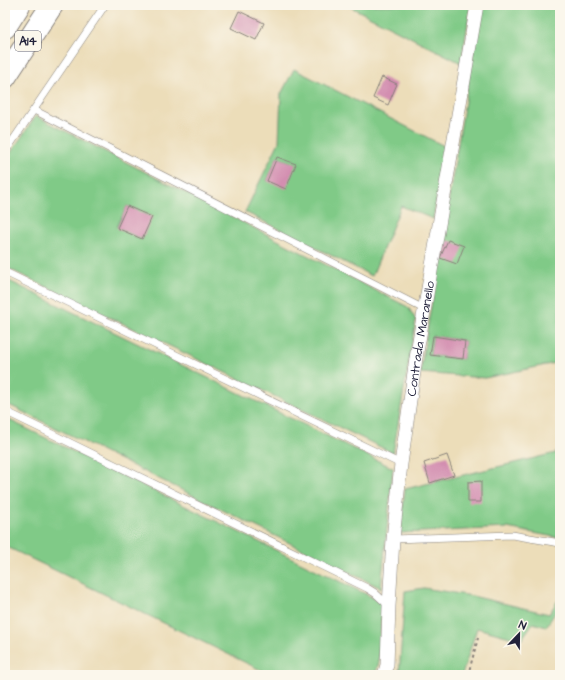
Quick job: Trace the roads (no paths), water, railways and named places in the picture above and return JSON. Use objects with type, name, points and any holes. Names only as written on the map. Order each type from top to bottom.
[{"type":"highway","name":"A14","points":[[5,27],[19,5]]},
{"type":"highway","name":"A14","points":[[5,77],[52,5]]},
{"type":"street","name":"Contrada Maranello","points":[[384,675],[387,665],[393,539],[401,464],[416,358],[477,5]]},
{"type":"lane","points":[[5,152],[105,5]]},
{"type":"lane","points":[[34,110],[424,310]]},
{"type":"lane","points":[[5,272],[401,464]]},
{"type":"lane","points":[[5,411],[367,588],[389,606]]},
{"type":"lane","points":[[393,539],[512,535],[560,543]]},
{"type":"waterway","points":[[559,5],[560,10]]}]
